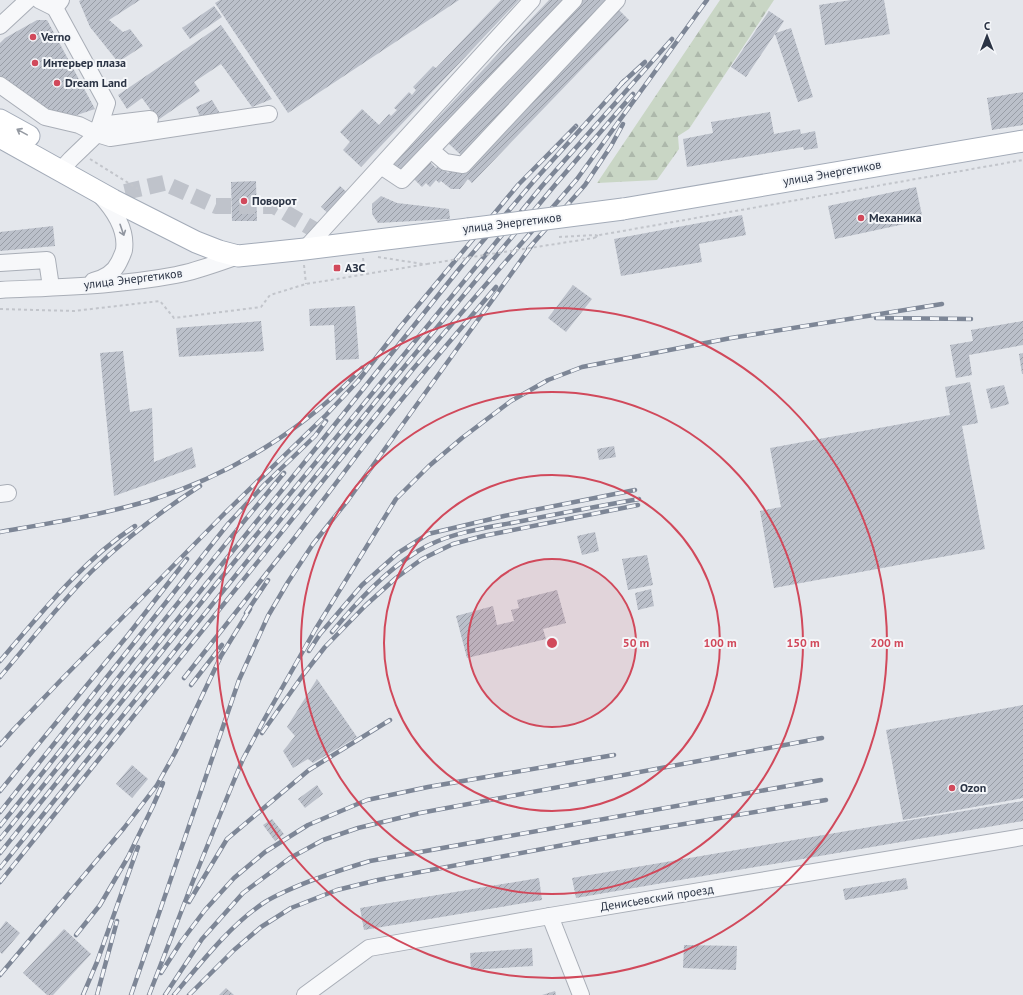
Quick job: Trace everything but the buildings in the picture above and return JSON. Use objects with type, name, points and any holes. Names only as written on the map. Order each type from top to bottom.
[{"type":"main road","points":[[0,120],[201,237],[238,256]]},
{"type":"main road","points":[[0,136],[70,160],[92,187],[113,200],[196,242],[218,251],[238,256]]},
{"type":"main road","name":"улица Энергетиков","points":[[238,256],[305,256],[468,228],[623,209],[1023,141]]},
{"type":"street","points":[[0,26],[28,0]]},
{"type":"street","points":[[39,0],[58,4],[107,103],[99,130],[70,160]]},
{"type":"street","points":[[305,256],[381,166],[532,0]]},
{"type":"street","points":[[381,166],[402,180],[574,0]]},
{"type":"street","points":[[431,150],[445,162],[463,165],[617,0]]},
{"type":"street","points":[[0,85],[45,118],[99,130],[110,138],[269,114]]},
{"type":"street","points":[[99,130],[150,119]]},
{"type":"street","points":[[76,286],[105,278],[116,268],[124,251],[124,234],[119,221],[110,206],[92,187]]},
{"type":"street","name":"улица Энергетиков","points":[[0,290],[76,286],[177,275],[238,256]]},
{"type":"street","points":[[0,263],[47,260],[51,287]]},
{"type":"street","name":"Денисьевский проезд","points":[[305,995],[369,948],[550,916],[1023,837]]},
{"type":"street","points":[[550,916],[581,995]]},
{"type":"path","points":[[70,160],[138,189]]},
{"type":"path","points":[[0,309],[74,311],[160,301],[174,318],[261,307],[270,295],[306,284],[594,238],[598,236],[1023,160]]},
{"type":"path","points":[[559,236],[598,236]]},
{"type":"path","points":[[305,256],[306,284]]},
{"type":"path","points":[[362,257],[365,275]]},
{"type":"green space","points":[[720,0],[774,0],[689,129],[678,136],[679,149],[657,180],[597,183]]},
{"type":"tunnel","points":[[125,192],[164,183],[216,206],[274,206],[320,233]]},
{"type":"railway","points":[[0,882],[413,369],[577,179],[707,0]]},
{"type":"railway","points":[[0,853],[217,583],[542,186],[672,39]]},
{"type":"railway","points":[[621,84],[645,62]]},
{"type":"railway","points":[[0,839],[460,268],[533,182],[624,81]]},
{"type":"railway","points":[[0,868],[376,401],[555,185],[633,94]]},
{"type":"railway","points":[[528,249],[585,185],[611,146],[623,124]]},
{"type":"railway","points":[[0,745],[61,680],[225,513],[326,415],[358,381],[400,327],[518,185],[576,126]]},
{"type":"railway","points":[[131,995],[239,680],[268,616],[313,544],[348,500],[532,245]]},
{"type":"railway","points":[[184,678],[296,536],[367,442],[496,287]]},
{"type":"railway","points":[[149,995],[193,881],[243,759],[315,630],[396,499],[429,466],[462,438],[511,401],[548,380],[582,367],[731,338],[942,304]]},
{"type":"railway","points":[[876,318],[971,319]]},
{"type":"railway","points":[[0,532],[114,510],[180,490],[209,477],[265,448],[291,430],[317,411],[362,368]]},
{"type":"railway","points":[[0,812],[228,524],[264,485],[315,436],[326,421]]},
{"type":"railway","points":[[0,826],[284,473]]},
{"type":"railway","points":[[0,677],[56,610],[92,571],[144,526],[171,505],[200,486]]},
{"type":"railway","points":[[309,651],[320,634],[362,585],[398,553],[428,534],[504,516],[635,490]]},
{"type":"railway","points":[[332,632],[382,578],[418,551],[442,539],[482,529],[639,499]]},
{"type":"railway","points":[[262,733],[303,675],[325,647],[366,605],[396,578],[422,559],[453,544],[483,536],[638,505]]},
{"type":"railway","points":[[0,661],[63,588],[97,555],[135,526]]},
{"type":"railway","points":[[0,791],[128,635],[187,559]]},
{"type":"railway","points":[[246,613],[268,580]]},
{"type":"railway","points":[[0,975],[124,828],[157,785],[175,753],[221,656],[250,609]]},
{"type":"railway","points":[[191,685],[222,645]]},
{"type":"railway","points":[[189,902],[227,839],[309,770],[390,720]]},
{"type":"railway","points":[[165,995],[202,939],[243,893],[290,858],[323,840],[358,828],[420,813],[822,738]]},
{"type":"railway","points":[[161,973],[181,942],[205,910],[234,878],[265,852],[308,825],[367,800],[428,787],[614,755]]},
{"type":"railway","points":[[174,995],[216,945],[252,911],[284,892],[337,871],[370,861],[821,780]]},
{"type":"railway","points":[[76,935],[100,905],[128,857],[163,783]]},
{"type":"railway","points":[[189,995],[234,950],[261,927],[291,908],[337,890],[378,880],[595,839],[826,800]]},
{"type":"railway","points":[[83,995],[97,962],[138,847]]},
{"type":"railway","points":[[97,995],[117,921]]},
{"type":"place","name":"Verno","points":[[33,37]]},
{"type":"place","name":"Интерьер плаза","points":[[35,63]]},
{"type":"place","name":"Dream Land","points":[[57,83]]},
{"type":"place","name":"Поворот","points":[[244,201]]},
{"type":"place","name":"Механика","points":[[861,218]]},
{"type":"place","name":"АЗС","points":[[337,268]]},
{"type":"place","name":"Ozon","points":[[952,788]]}]
